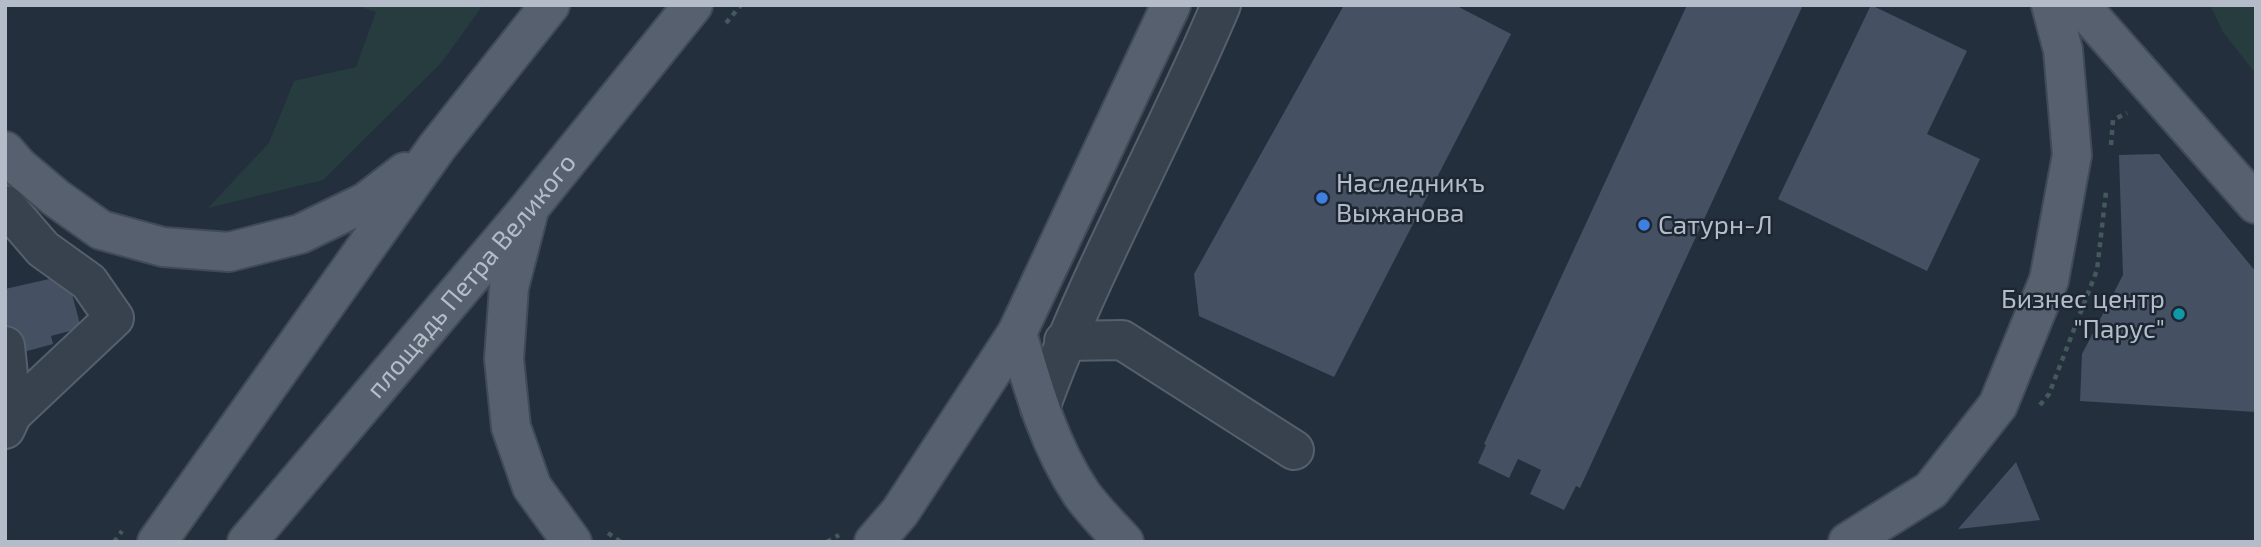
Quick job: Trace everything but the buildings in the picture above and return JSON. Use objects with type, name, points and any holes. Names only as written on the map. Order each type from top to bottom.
[{"type":"main road","points":[[157,542],[437,147],[550,5]]},
{"type":"main road","name":"площадь Петра Великого","points":[[247,542],[530,207],[694,5]]},
{"type":"main road","points":[[874,542],[900,512],[1017,333],[1171,5]]},
{"type":"main road","points":[[1848,542],[1931,490],[1998,405],[2049,281],[2072,155],[2063,50],[2051,5]]},
{"type":"main road","points":[[2080,5],[2256,204]]},
{"type":"main road","points":[[5,150],[18,166],[56,198],[101,230],[163,247],[229,252],[300,234],[366,202],[437,147]]},
{"type":"main road","points":[[530,207],[509,288],[504,359],[511,427],[532,487],[587,535]]},
{"type":"main road","points":[[1017,333],[1040,408],[1059,452],[1082,494],[1124,542]]},
{"type":"lane","points":[[1040,408],[1064,341],[1192,75],[1221,5]]},
{"type":"lane","points":[[5,205],[43,249],[89,282],[114,318],[9,422]]},
{"type":"lane","points":[[1064,341],[1122,340],[1294,450]]},
{"type":"lane","points":[[5,346],[9,422]]},
{"type":"path","points":[[587,535],[621,542]]},
{"type":"green space","points":[[354,5],[483,5],[442,62],[323,180],[208,208],[269,143],[294,81],[356,67],[376,12]]},
{"type":"green space","points":[[2210,5],[2256,5],[2256,74],[2223,32]]},
{"type":"place","name":"Наследникъ Выжанова","points":[[1322,198]]},
{"type":"place","name":"Сатурн-Л","points":[[1644,225]]},
{"type":"place","name":"Бизнес центр \"Парус\"","points":[[2179,314]]}]
